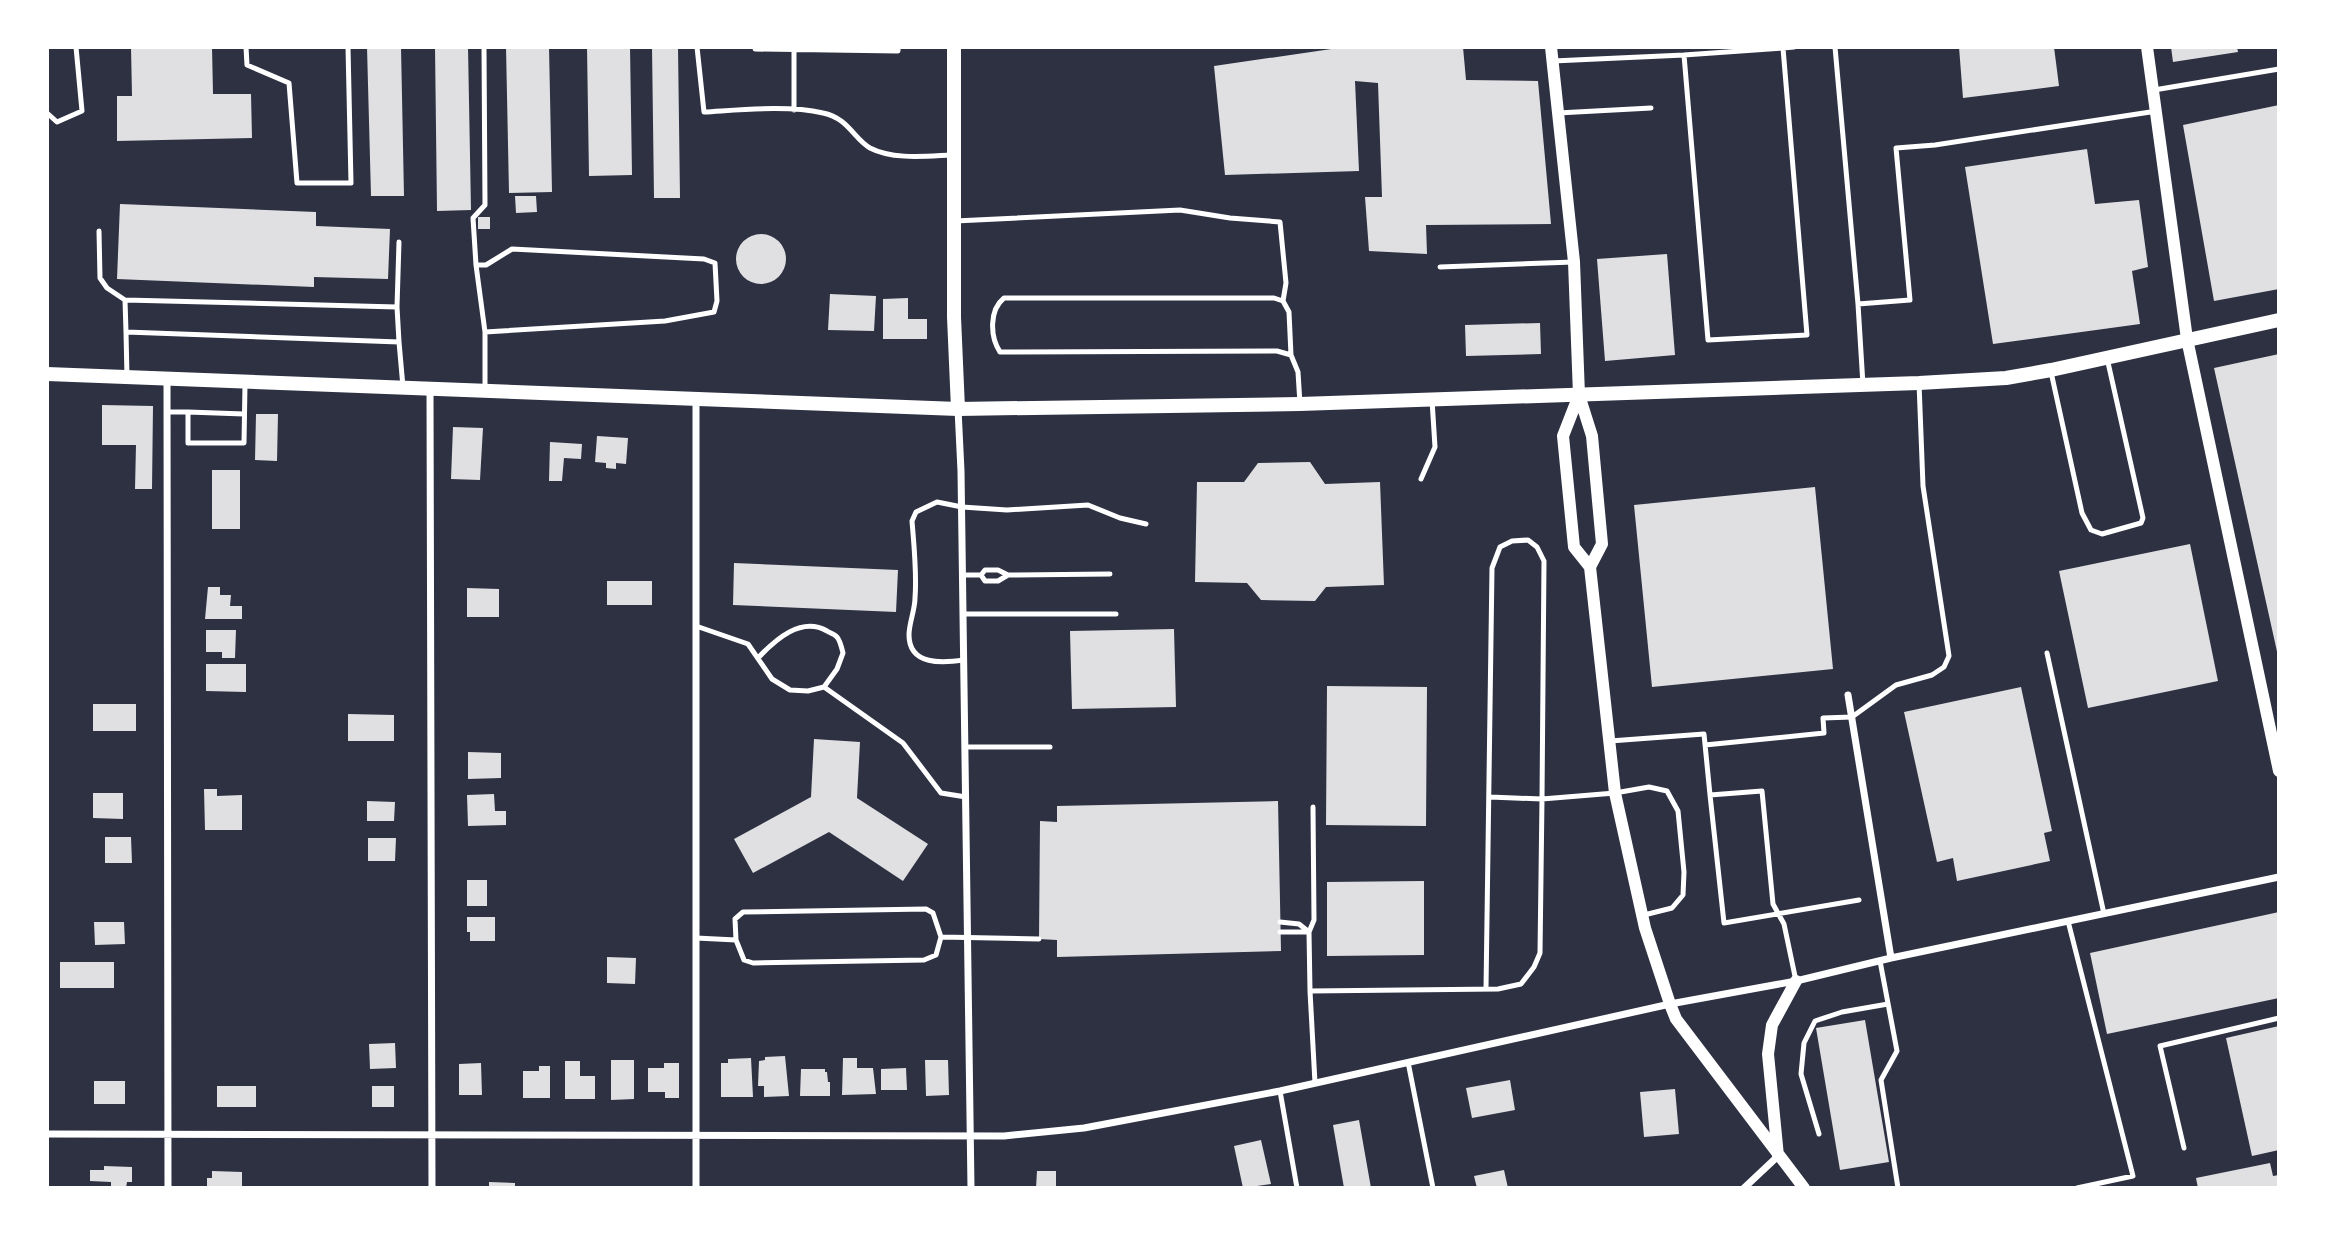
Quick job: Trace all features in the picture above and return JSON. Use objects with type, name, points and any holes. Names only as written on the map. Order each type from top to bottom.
[{"type":"main road","points":[[954,47],[954,317],[958,409]]},
{"type":"main road","points":[[47,374],[958,409],[1300,404],[2006,378],[2279,320]]},
{"type":"street","points":[[1551,47],[1574,262],[1579,395],[1592,436],[1602,544],[1590,567]]},
{"type":"street","points":[[2147,47],[2187,340],[2279,771]]},
{"type":"street","points":[[167,379],[168,1188]]},
{"type":"street","points":[[430,389],[432,1188]]},
{"type":"street","points":[[1579,395],[1563,436],[1574,547],[1590,567],[1615,793],[1643,915],[1676,1019],[1804,1188]]},
{"type":"street","points":[[696,399],[696,1188]]},
{"type":"street","points":[[958,409],[964,614],[971,1188]]},
{"type":"street","points":[[1848,695],[1847,717],[1891,958]]},
{"type":"street","points":[[47,1134],[1004,1136],[1084,1128],[1280,1091],[1670,1004],[1796,981],[1891,958],[2279,877]]},
{"type":"street","points":[[1779,1156],[1768,1054],[1772,1025],[1796,981]]},
{"type":"street","points":[[1744,1188],[1779,1156]]},
{"type":"lane","points":[[47,113],[57,122],[82,111],[76,47]]},
{"type":"lane","points":[[246,47],[247,65],[289,82],[297,183],[351,183],[348,47]]},
{"type":"lane","points":[[484,47],[485,205],[473,218],[485,332],[485,391]]},
{"type":"lane","points":[[697,47],[704,112],[766,108],[825,113],[847,124],[870,148],[902,156],[954,155]]},
{"type":"lane","points":[[755,47],[898,51],[898,47]]},
{"type":"lane","points":[[1553,61],[1794,47]]},
{"type":"lane","points":[[1835,47],[1863,385]]},
{"type":"lane","points":[[1684,55],[1708,340],[1807,335],[1783,48]]},
{"type":"lane","points":[[794,50],[794,110]]},
{"type":"lane","points":[[2154,90],[2279,69]]},
{"type":"lane","points":[[1558,113],[1651,108]]},
{"type":"lane","points":[[1858,304],[1910,300],[1896,148],[1936,145],[2157,111]]},
{"type":"lane","points":[[954,221],[1180,210],[1280,222],[1286,283],[1283,301],[1289,312],[1291,355],[1298,372],[1300,404]]},
{"type":"lane","points":[[99,232],[100,278],[107,288],[125,299],[397,307]]},
{"type":"lane","points":[[399,242],[397,307],[403,387]]},
{"type":"lane","points":[[476,265],[486,265],[512,249],[704,259],[715,262],[717,301],[713,312],[665,321],[485,332]]},
{"type":"lane","points":[[1440,267],[1574,262]]},
{"type":"lane","points":[[1283,301],[1274,298],[1004,298],[997,304],[994,313],[994,343],[1000,352],[1013,353],[1277,351],[1291,355]]},
{"type":"lane","points":[[125,299],[127,377]]},
{"type":"lane","points":[[126,332],[399,342]]},
{"type":"lane","points":[[2051,370],[2082,513],[2091,530],[2102,534],[2141,523],[2143,518],[2107,358]]},
{"type":"lane","points":[[188,412],[188,443],[244,443],[245,382]]},
{"type":"lane","points":[[1705,745],[1824,733],[1823,718],[1847,717],[1896,685],[1933,675],[1944,667],[1949,656],[1923,486],[1919,383]]},
{"type":"lane","points":[[1422,479],[1435,447],[1433,400]]},
{"type":"lane","points":[[167,412],[244,414]]},
{"type":"lane","points":[[964,660],[945,663],[929,661],[918,656],[911,648],[909,635],[915,598],[912,521],[916,512],[937,502],[962,507],[1007,510],[1088,505],[1120,519],[1146,524]]},
{"type":"lane","points":[[1310,991],[1486,989],[1521,984],[1534,967],[1540,953],[1544,561],[1537,547],[1528,540],[1512,541],[1500,547],[1493,561],[1486,989]]},
{"type":"lane","points":[[981,575],[985,570],[999,570],[1008,575],[1110,574]]},
{"type":"lane","points":[[963,575],[981,575]]},
{"type":"lane","points":[[981,575],[985,581],[998,581],[1008,575]]},
{"type":"lane","points":[[964,614],[1116,614]]},
{"type":"lane","points":[[696,626],[748,644],[772,679],[790,690],[808,691],[824,687],[837,669],[843,653],[837,637],[822,628],[806,627],[792,630],[758,658]]},
{"type":"lane","points":[[2047,653],[2104,914]]},
{"type":"lane","points":[[824,687],[903,743],[941,793],[966,797]]},
{"type":"lane","points":[[1610,741],[1704,734],[1724,923],[1858,900]]},
{"type":"lane","points":[[965,747],[1049,747]]},
{"type":"lane","points":[[1490,797],[1542,799],[1615,793],[1649,787],[1667,791],[1678,811],[1684,872],[1683,895],[1671,908],[1643,915]]},
{"type":"lane","points":[[1710,795],[1762,790],[1773,904],[1784,924],[1796,981]]},
{"type":"lane","points":[[1313,807],[1314,920],[1309,932],[1315,1083]]},
{"type":"lane","points":[[926,909],[933,913],[941,937],[936,956],[924,960],[753,963],[744,960],[736,940],[735,919],[743,912],[926,909]]},
{"type":"lane","points":[[2068,921],[2133,1176],[2077,1188]]},
{"type":"lane","points":[[1280,922],[1299,924],[1309,932]]},
{"type":"lane","points":[[1280,932],[1309,932]]},
{"type":"lane","points":[[941,937],[1039,939]]},
{"type":"lane","points":[[696,938],[736,940]]},
{"type":"lane","points":[[1880,961],[1898,1051],[1881,1080],[1898,1188]]},
{"type":"lane","points":[[1819,1134],[1801,1074],[1804,1043],[1815,1021],[1842,1012],[1888,1004]]},
{"type":"lane","points":[[2184,1148],[2160,1046],[2279,1018]]},
{"type":"lane","points":[[1408,1062],[1433,1188]]},
{"type":"lane","points":[[1280,1091],[1297,1188]]},
{"type":"building","points":[[131,47],[212,47],[213,94],[251,94],[252,138],[117,141],[117,96],[132,96]]},
{"type":"building","points":[[367,47],[401,47],[404,196],[371,196]]},
{"type":"building","points":[[435,47],[468,47],[471,210],[437,211]]},
{"type":"building","points":[[506,47],[549,47],[552,192],[509,193]]},
{"type":"building","points":[[587,47],[630,47],[632,175],[589,176]]},
{"type":"building","points":[[652,47],[678,47],[680,198],[654,198]]},
{"type":"building","points":[[1345,47],[1463,47],[1466,80],[1538,81],[1551,224],[1426,225],[1427,254],[1369,251],[1365,197],[1382,197],[1378,83],[1355,81],[1359,171],[1225,175],[1214,66]]},
{"type":"building","points":[[1959,47],[2054,47],[2059,86],[1963,98]]},
{"type":"building","points":[[2171,47],[2237,47],[2238,52],[2173,62]]},
{"type":"building","points":[[2279,105],[2279,289],[2214,301],[2183,125]]},
{"type":"building","points":[[2087,149],[2095,204],[2139,200],[2148,267],[2132,271],[2140,324],[1993,344],[1965,167]]},
{"type":"building","points":[[515,196],[536,196],[537,212],[516,213]]},
{"type":"building","points":[[120,204],[316,212],[316,226],[390,229],[388,279],[314,277],[314,287],[117,279]]},
{"type":"building","points":[[478,217],[490,217],[490,229],[478,229]]},
{"type":"building","points":[[761,234],[779,241],[786,259],[779,277],[761,284],[743,277],[736,259],[743,241]]},
{"type":"building","points":[[1667,254],[1675,355],[1605,361],[1597,259]]},
{"type":"building","points":[[830,294],[876,296],[874,331],[828,330]]},
{"type":"building","points":[[908,298],[908,319],[927,319],[927,339],[883,339],[883,299]]},
{"type":"building","points":[[1540,323],[1541,354],[1466,356],[1465,325]]},
{"type":"building","points":[[2279,354],[2279,656],[2278,656],[2214,368]]},
{"type":"building","points":[[102,405],[153,406],[152,489],[135,489],[136,445],[102,445]]},
{"type":"building","points":[[256,414],[278,414],[277,461],[255,460]]},
{"type":"building","points":[[453,427],[483,428],[480,480],[451,479]]},
{"type":"building","points":[[597,436],[628,438],[626,464],[616,463],[616,469],[606,468],[606,463],[595,462]]},
{"type":"building","points":[[550,442],[582,444],[581,459],[564,458],[562,481],[549,481]]},
{"type":"building","points":[[1310,462],[1325,484],[1380,482],[1384,585],[1326,587],[1315,601],[1261,600],[1247,583],[1195,582],[1197,482],[1244,482],[1258,463]]},
{"type":"building","points":[[212,470],[240,470],[240,529],[212,529]]},
{"type":"building","points":[[1815,487],[1833,669],[1652,687],[1634,505]]},
{"type":"building","points":[[2190,544],[2218,681],[2088,708],[2059,571]]},
{"type":"building","points":[[734,563],[898,570],[896,612],[733,605]]},
{"type":"building","points":[[607,581],[652,581],[652,605],[607,605]]},
{"type":"building","points":[[208,587],[220,587],[220,595],[231,595],[230,606],[242,606],[242,619],[205,619]]},
{"type":"building","points":[[467,588],[499,589],[499,617],[467,617]]},
{"type":"building","points":[[1174,629],[1176,707],[1072,709],[1070,631]]},
{"type":"building","points":[[206,630],[236,630],[235,658],[222,658],[222,652],[206,652]]},
{"type":"building","points":[[206,664],[246,664],[246,692],[206,691]]},
{"type":"building","points":[[1327,686],[1427,687],[1426,826],[1326,825]]},
{"type":"building","points":[[2021,687],[2052,831],[2044,833],[2050,861],[1957,881],[1953,858],[1937,862],[1904,712]]},
{"type":"building","points":[[93,704],[136,704],[136,731],[93,731]]},
{"type":"building","points":[[348,714],[394,715],[394,741],[348,741]]},
{"type":"building","points":[[814,739],[860,742],[857,798],[928,844],[903,881],[829,832],[753,873],[734,839],[811,797]]},
{"type":"building","points":[[468,752],[501,753],[501,778],[468,779]]},
{"type":"building","points":[[204,789],[217,789],[217,796],[242,795],[242,830],[205,830]]},
{"type":"building","points":[[93,793],[123,793],[123,819],[93,818]]},
{"type":"building","points":[[494,794],[495,811],[506,811],[506,825],[468,826],[467,795]]},
{"type":"building","points":[[367,801],[395,802],[394,821],[367,821]]},
{"type":"building","points":[[1278,801],[1281,951],[1057,957],[1057,940],[1039,939],[1040,821],[1057,822],[1057,806]]},
{"type":"building","points":[[105,837],[131,837],[132,863],[105,863]]},
{"type":"building","points":[[368,838],[396,838],[395,861],[368,861]]},
{"type":"building","points":[[467,880],[487,880],[487,906],[467,906]]},
{"type":"building","points":[[1424,881],[1424,955],[1327,956],[1327,882]]},
{"type":"building","points":[[2279,912],[2279,998],[2107,1034],[2090,953]]},
{"type":"building","points":[[467,917],[495,917],[495,941],[470,941]]},
{"type":"building","points":[[94,922],[124,922],[125,944],[95,945]]},
{"type":"building","points":[[607,957],[636,958],[635,984],[607,983]]},
{"type":"building","points":[[60,962],[114,962],[114,988],[60,988]]},
{"type":"building","points":[[1865,1020],[1889,1162],[1840,1170],[1816,1028]]},
{"type":"building","points":[[2279,1026],[2279,1150],[2252,1156],[2226,1038]]},
{"type":"building","points":[[395,1043],[396,1068],[370,1069],[369,1044]]},
{"type":"building","points":[[785,1056],[789,1096],[764,1097],[764,1086],[758,1086],[759,1061],[765,1060],[765,1057]]},
{"type":"building","points":[[751,1058],[753,1097],[721,1097],[721,1063],[728,1063],[728,1059]]},
{"type":"building","points":[[843,1058],[857,1058],[857,1068],[873,1068],[876,1094],[842,1095]]},
{"type":"building","points":[[611,1060],[634,1060],[634,1099],[611,1100]]},
{"type":"building","points":[[925,1060],[948,1060],[949,1095],[926,1096]]},
{"type":"building","points":[[565,1061],[580,1061],[580,1076],[595,1076],[595,1099],[565,1099]]},
{"type":"building","points":[[481,1063],[482,1095],[459,1095],[459,1064]]},
{"type":"building","points":[[664,1063],[679,1063],[679,1098],[665,1098],[665,1092],[648,1092],[648,1068],[664,1068]]},
{"type":"building","points":[[539,1066],[550,1066],[550,1098],[523,1098],[523,1071],[539,1071]]},
{"type":"building","points":[[906,1068],[907,1090],[881,1090],[881,1069]]},
{"type":"building","points":[[801,1069],[825,1069],[830,1082],[830,1096],[800,1096]]},
{"type":"building","points":[[1510,1080],[1515,1110],[1472,1118],[1466,1088]]},
{"type":"building","points":[[94,1081],[125,1081],[125,1104],[94,1104]]},
{"type":"building","points":[[217,1086],[256,1086],[256,1107],[217,1107]]},
{"type":"building","points":[[372,1086],[394,1086],[394,1107],[372,1107]]},
{"type":"building","points":[[1675,1089],[1679,1134],[1644,1137],[1640,1092]]},
{"type":"building","points":[[1359,1120],[1371,1188],[1344,1188],[1333,1125]]},
{"type":"building","points":[[1261,1140],[1271,1184],[1243,1188],[1234,1146]]},
{"type":"building","points":[[2270,1163],[2273,1176],[2279,1175],[2279,1188],[2198,1188],[2196,1178]]},
{"type":"building","points":[[104,1166],[132,1167],[132,1182],[127,1182],[126,1188],[111,1188],[111,1182],[90,1181],[90,1170],[104,1170]]},
{"type":"building","points":[[1504,1170],[1508,1188],[1477,1188],[1474,1176]]},
{"type":"building","points":[[212,1171],[242,1172],[242,1188],[207,1188],[207,1178],[212,1178]]},
{"type":"building","points":[[1037,1171],[1056,1171],[1056,1188],[1036,1188]]},
{"type":"building","points":[[489,1182],[515,1183],[515,1188],[489,1188]]}]
